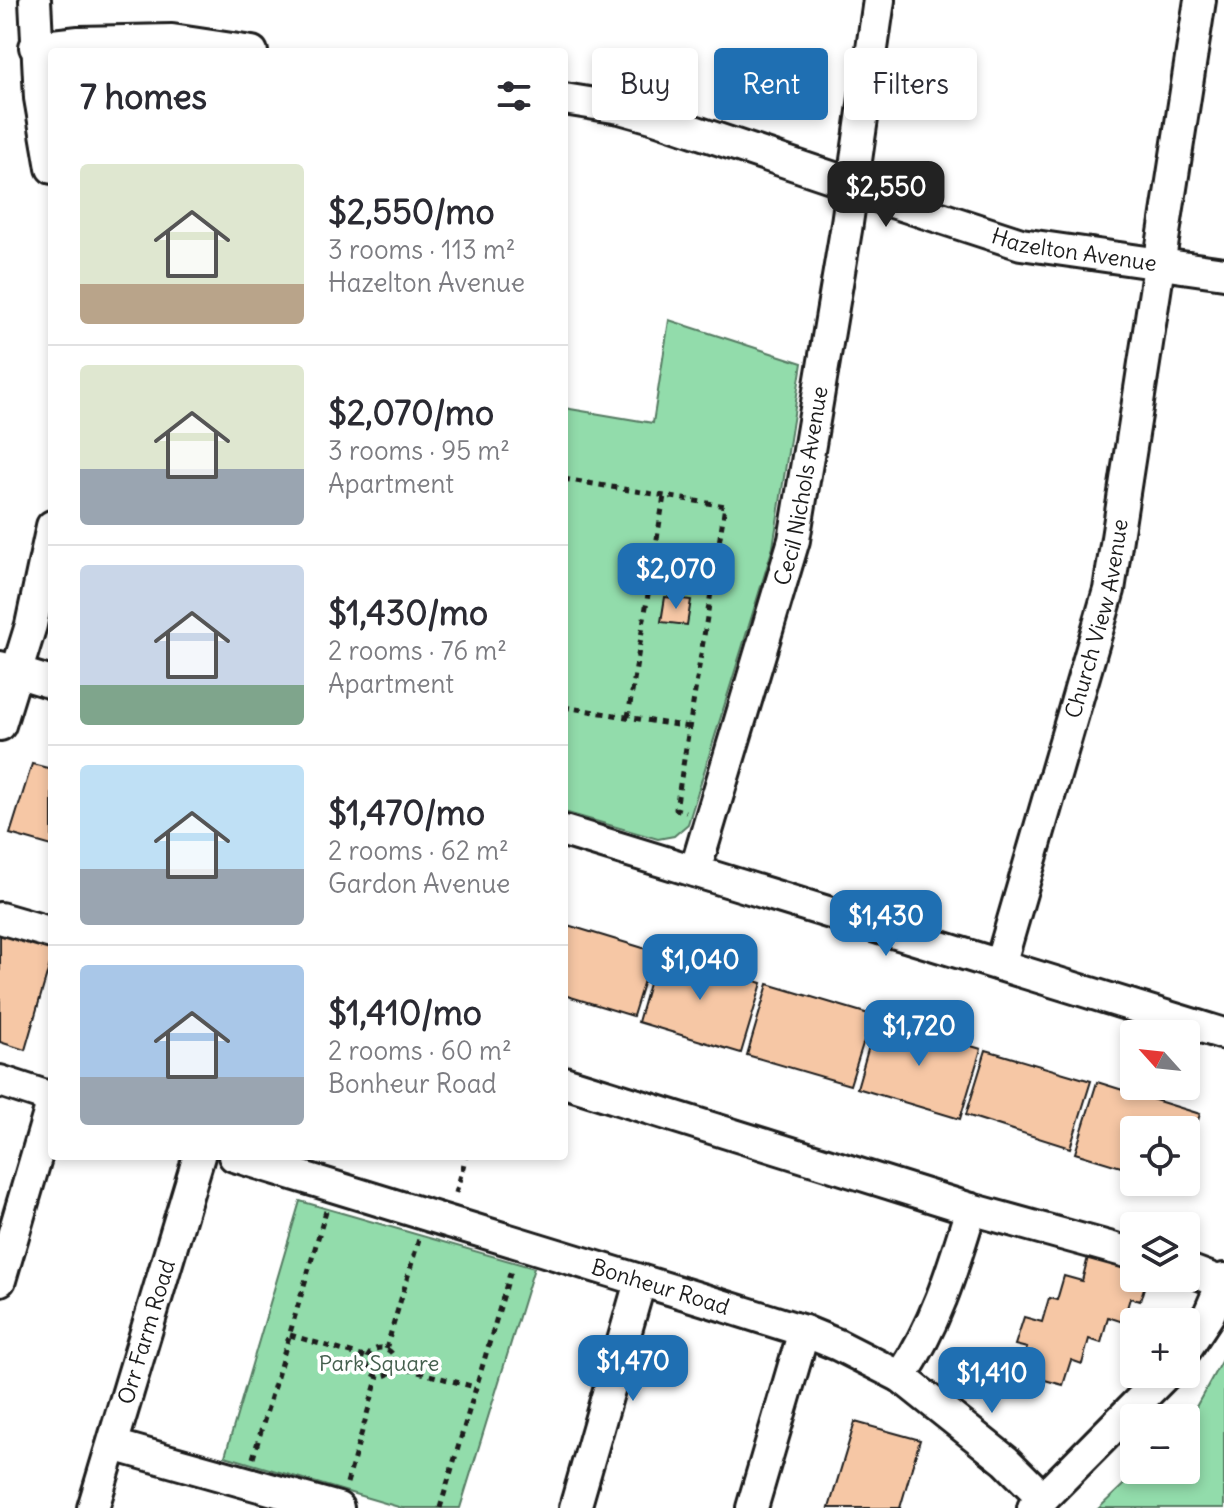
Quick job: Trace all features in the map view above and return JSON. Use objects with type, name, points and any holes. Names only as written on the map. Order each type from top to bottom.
[{"type":"street","points":[[35,0],[35,47],[48,145]]},
{"type":"street","name":"Cecil Nichols Avenue","points":[[695,871],[794,540],[879,0]]},
{"type":"street","name":"Church View Avenue","points":[[1000,965],[1109,590],[1200,0]]},
{"type":"street","points":[[35,47],[79,42],[172,40],[225,48]]},
{"type":"street","name":"Hazelton Avenue","points":[[568,100],[637,113],[1021,244],[1224,273]]},
{"type":"street","points":[[0,725],[8,670],[31,625],[48,545]]},
{"type":"street","points":[[8,670],[48,682]]},
{"type":"street","points":[[568,832],[1224,1034]]},
{"type":"street","points":[[0,918],[48,932]]},
{"type":"street","points":[[0,1081],[48,1099]]},
{"type":"street","points":[[568,1083],[971,1209],[1120,1250]]},
{"type":"street","points":[[0,1280],[48,1114]]},
{"type":"street","name":"Orr Farm Road","points":[[93,1508],[198,1160]]},
{"type":"street","name":"Bonheur Road","points":[[247,1160],[804,1331],[838,1345],[901,1377],[1006,1461],[1038,1503]]},
{"type":"street","points":[[901,1377],[926,1337],[950,1281],[971,1209]]},
{"type":"street","points":[[1200,1274],[1223,1281],[1200,1328]]},
{"type":"street","points":[[575,1508],[640,1282]]},
{"type":"street","points":[[752,1508],[804,1331]]},
{"type":"street","points":[[1038,1503],[1152,1388]]},
{"type":"street","points":[[113,1445],[246,1482],[342,1497]]},
{"type":"path","points":[[568,480],[725,506],[676,809],[709,820]]},
{"type":"path","points":[[628,717],[664,496]]},
{"type":"path","points":[[568,708],[689,727]]},
{"type":"path","points":[[456,1193],[465,1160]]},
{"type":"path","points":[[246,1482],[333,1187]]},
{"type":"path","points":[[386,1349],[426,1215]]},
{"type":"path","points":[[440,1508],[519,1245]]},
{"type":"path","points":[[290,1335],[368,1358]]},
{"type":"path","points":[[386,1349],[394,1356],[395,1366],[389,1375],[378,1376],[371,1372],[368,1358],[374,1350],[386,1349]]},
{"type":"path","points":[[395,1366],[475,1387]]},
{"type":"path","points":[[342,1497],[378,1376]]},
{"type":"green space","points":[[669,320],[802,363],[773,547],[688,824],[674,836],[658,839],[568,813],[568,409],[653,423]]},
{"type":"green space","name":"Park Square","points":[[300,1201],[534,1268],[460,1508],[402,1508],[225,1456]]},
{"type":"green space","points":[[1224,1356],[1224,1508],[1099,1508],[1124,1484],[1200,1484],[1200,1404],[1198,1404]]},
{"type":"building","points":[[665,597],[691,600],[687,625],[661,622]]},
{"type":"building","points":[[32,764],[48,768],[48,845],[10,834]]},
{"type":"building","points":[[568,925],[653,951],[633,1016],[568,996]]},
{"type":"building","points":[[0,929],[48,943],[48,971],[25,1050],[0,1042]]},
{"type":"building","points":[[658,952],[762,983],[741,1053],[638,1022]]},
{"type":"building","points":[[768,984],[872,1015],[850,1085],[747,1055]]},
{"type":"building","points":[[877,1018],[981,1049],[960,1119],[857,1088]]},
{"type":"building","points":[[986,1050],[1091,1081],[1070,1148],[966,1115]]},
{"type":"building","points":[[1097,1082],[1120,1089],[1120,1100],[1155,1100],[1200,1114],[1120,1116],[1120,1167],[1075,1153]]},
{"type":"building","points":[[1088,1257],[1120,1267],[1120,1292],[1143,1292],[1140,1301],[1130,1298],[1127,1308],[1120,1308],[1120,1321],[1108,1317],[1101,1343],[1089,1339],[1082,1364],[1071,1360],[1063,1385],[1019,1373],[1027,1348],[1015,1345],[1024,1317],[1042,1322],[1049,1298],[1057,1300],[1064,1276],[1082,1281]]},
{"type":"building","points":[[855,1422],[920,1440],[900,1508],[829,1508]]}]
